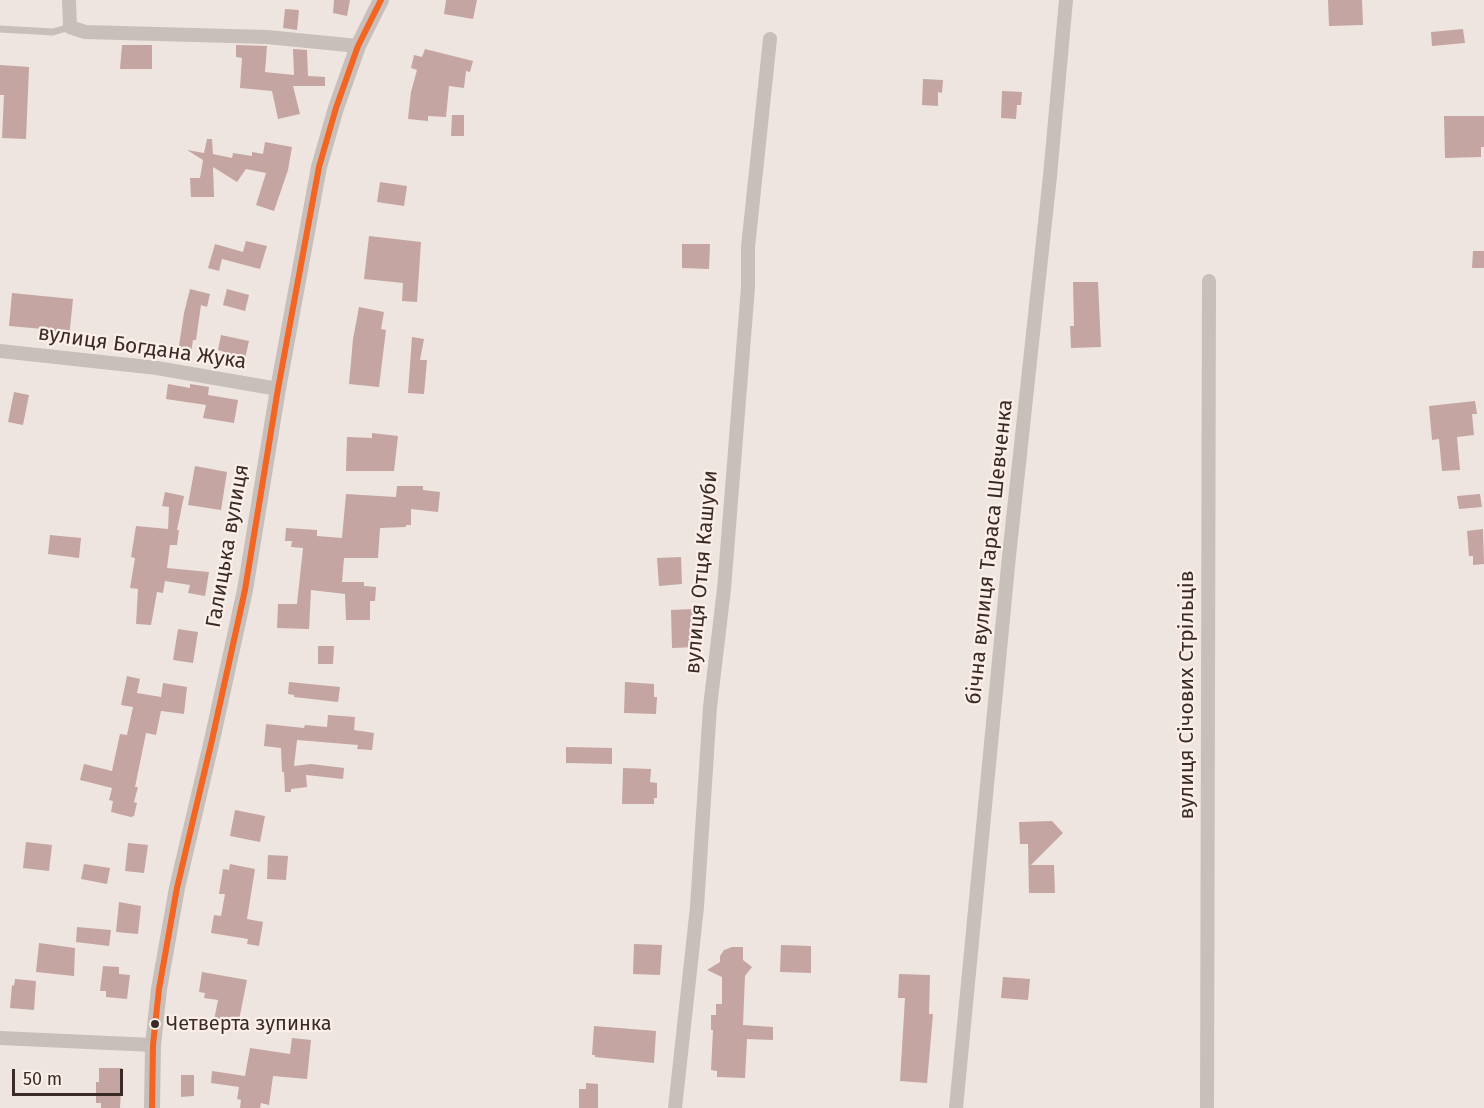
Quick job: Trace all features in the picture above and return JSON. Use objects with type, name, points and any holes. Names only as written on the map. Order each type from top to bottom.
[{"type":"street","points":[[69,0],[70,27],[85,32],[267,37],[358,46]]},
{"type":"street","name":"Галицька вулиця","points":[[153,1108],[153,1045],[159,989],[177,888],[245,590],[278,389],[319,167],[336,108],[358,46],[381,0]]},
{"type":"street","name":"бічна вулиця Тараса Шевченка","points":[[956,1108],[1066,0]]},
{"type":"street","name":"вулиця Отця Кашуби","points":[[675,1108],[697,907],[710,707],[724,590],[748,287],[748,247],[770,39]]},
{"type":"street","name":"вулиця Січових Стрільців","points":[[1207,1108],[1209,281]]},
{"type":"street","name":"вулиця Богдана Жука","points":[[0,351],[157,368],[278,389]]},
{"type":"street","points":[[0,1038],[153,1045]]},
{"type":"lane","points":[[0,29],[53,32],[70,27]]},
{"type":"building","points":[[334,0],[350,0],[347,16],[333,13]]},
{"type":"building","points":[[446,0],[477,0],[473,19],[444,14]]},
{"type":"building","points":[[1328,0],[1362,0],[1363,25],[1329,26]]},
{"type":"building","points":[[285,9],[299,10],[297,30],[283,28]]},
{"type":"building","points":[[1463,29],[1465,43],[1432,46],[1431,32]]},
{"type":"building","points":[[122,45],[152,45],[152,69],[120,69]]},
{"type":"building","points":[[236,45],[267,46],[265,72],[294,75],[293,49],[307,50],[308,76],[325,77],[325,86],[293,86],[300,114],[278,119],[272,91],[240,88],[242,58],[236,57]]},
{"type":"building","points":[[425,49],[473,61],[470,72],[466,71],[464,88],[449,86],[446,117],[428,116],[428,121],[408,119],[411,92],[417,70],[411,68],[414,55],[422,57]]},
{"type":"building","points":[[0,65],[29,67],[26,139],[2,138],[4,95],[0,95]]},
{"type":"building","points":[[923,79],[943,80],[942,93],[938,92],[938,106],[922,105]]},
{"type":"building","points":[[1002,91],[1022,92],[1021,105],[1017,105],[1016,119],[1001,118]]},
{"type":"building","points":[[452,115],[464,115],[464,136],[451,136]]},
{"type":"building","points":[[1444,116],[1484,116],[1484,147],[1481,147],[1481,157],[1445,158]]},
{"type":"building","points":[[207,139],[212,139],[213,154],[232,158],[233,153],[252,156],[252,152],[263,154],[265,142],[292,147],[288,170],[274,211],[256,205],[266,173],[246,169],[237,182],[213,167],[214,197],[191,197],[190,178],[200,178],[203,160],[187,150],[204,153]]},
{"type":"building","points":[[380,182],[407,186],[404,206],[377,202]]},
{"type":"building","points":[[369,236],[421,242],[417,302],[402,301],[403,283],[364,279]]},
{"type":"building","points":[[246,241],[267,246],[260,269],[222,259],[219,271],[208,268],[215,244],[243,252]]},
{"type":"building","points":[[682,244],[710,244],[709,269],[682,268]]},
{"type":"building","points":[[1473,251],[1484,251],[1484,268],[1472,268]]},
{"type":"building","points":[[1073,282],[1098,282],[1101,347],[1071,348],[1070,326],[1074,326]]},
{"type":"building","points":[[190,289],[210,294],[207,307],[201,305],[196,340],[193,340],[191,353],[178,352],[184,313]]},
{"type":"building","points":[[227,289],[249,295],[245,311],[223,305]]},
{"type":"building","points":[[12,293],[73,299],[69,338],[53,336],[54,330],[9,326]]},
{"type":"building","points":[[359,307],[384,312],[381,329],[386,330],[379,387],[349,384],[353,339]]},
{"type":"building","points":[[221,335],[249,341],[244,363],[224,359],[225,352],[218,350]]},
{"type":"building","points":[[412,337],[424,339],[420,360],[427,360],[424,394],[408,393]]},
{"type":"building","points":[[168,384],[190,388],[190,384],[209,387],[208,395],[238,400],[234,423],[203,418],[206,405],[166,399]]},
{"type":"building","points":[[14,392],[29,395],[23,425],[8,422]]},
{"type":"building","points":[[1475,401],[1477,414],[1472,414],[1474,435],[1457,437],[1460,470],[1442,471],[1439,439],[1432,440],[1429,406]]},
{"type":"building","points":[[372,433],[398,436],[394,471],[346,471],[347,437],[372,438]]},
{"type":"building","points":[[195,466],[227,472],[221,510],[188,505]]},
{"type":"building","points":[[397,486],[423,486],[423,490],[440,492],[438,512],[411,509],[411,525],[380,528],[378,558],[344,558],[342,582],[364,582],[364,586],[376,587],[375,601],[370,601],[370,620],[346,620],[345,594],[311,590],[309,629],[277,628],[278,604],[297,604],[303,548],[291,547],[292,541],[285,541],[286,528],[317,530],[317,536],[342,538],[346,494],[396,497]]},
{"type":"building","points":[[165,492],[184,496],[177,530],[179,530],[177,545],[170,545],[167,568],[209,572],[205,596],[188,593],[190,585],[165,581],[163,593],[157,592],[151,625],[136,624],[138,589],[130,588],[135,558],[131,557],[136,526],[168,529],[169,507],[162,506]]},
{"type":"building","points":[[1480,494],[1482,507],[1459,509],[1457,496]]},
{"type":"building","points":[[1483,529],[1484,564],[1473,565],[1473,556],[1469,556],[1467,531]]},
{"type":"building","points":[[50,535],[81,538],[79,558],[48,554]]},
{"type":"building","points":[[681,557],[682,584],[659,586],[657,558]]},
{"type":"building","points":[[694,609],[694,622],[697,622],[697,628],[699,628],[697,647],[672,648],[671,610]]},
{"type":"building","points":[[178,629],[198,632],[193,663],[173,660]]},
{"type":"building","points":[[318,646],[334,646],[333,664],[318,664]]},
{"type":"building","points":[[127,676],[140,679],[137,693],[161,697],[163,683],[187,687],[184,714],[161,711],[156,735],[146,733],[135,787],[138,787],[134,802],[137,803],[134,816],[131,817],[111,812],[113,801],[109,800],[112,788],[80,780],[84,764],[112,771],[120,734],[127,735],[133,707],[121,705]]},
{"type":"building","points":[[289,682],[340,687],[338,702],[294,697],[288,694]]},
{"type":"building","points":[[625,682],[654,684],[654,697],[657,697],[656,714],[624,713]]},
{"type":"building","points":[[328,715],[355,717],[354,730],[374,733],[372,750],[357,749],[358,745],[297,740],[294,766],[311,764],[344,768],[343,779],[306,775],[307,787],[285,792],[281,748],[264,746],[266,724],[304,728],[305,725],[327,727]]},
{"type":"building","points":[[566,747],[612,748],[612,764],[566,763]]},
{"type":"building","points":[[623,768],[651,769],[650,782],[657,783],[657,798],[654,798],[654,804],[622,804]]},
{"type":"building","points":[[235,810],[265,816],[260,842],[230,836]]},
{"type":"building","points":[[1052,821],[1063,833],[1031,865],[1054,865],[1055,893],[1029,893],[1028,844],[1020,844],[1019,822]]},
{"type":"building","points":[[26,842],[52,845],[49,871],[23,868]]},
{"type":"building","points":[[128,843],[148,845],[144,873],[125,871]]},
{"type":"building","points":[[268,855],[288,856],[286,880],[267,879]]},
{"type":"building","points":[[84,864],[110,868],[107,884],[81,879]]},
{"type":"building","points":[[230,864],[255,869],[247,919],[263,922],[259,946],[247,944],[248,939],[211,933],[214,915],[221,916],[225,894],[219,894],[223,869],[229,870]]},
{"type":"building","points":[[119,902],[141,906],[138,934],[116,932]]},
{"type":"building","points":[[77,927],[111,930],[109,946],[76,942]]},
{"type":"building","points":[[39,943],[75,948],[74,976],[36,972]]},
{"type":"building","points":[[634,944],[662,945],[660,975],[633,974]]},
{"type":"building","points":[[781,945],[811,946],[811,973],[780,972]]},
{"type":"building","points":[[743,947],[743,960],[752,967],[745,976],[743,1025],[773,1027],[773,1040],[747,1039],[745,1078],[717,1077],[717,1071],[711,1070],[713,1030],[711,1030],[711,1015],[716,1015],[716,1004],[722,1004],[722,977],[707,970],[720,962],[720,956],[724,950]]},
{"type":"building","points":[[103,966],[119,967],[119,974],[130,975],[127,999],[106,997],[106,991],[100,991]]},
{"type":"building","points":[[202,972],[247,980],[237,1030],[213,1025],[218,1000],[204,998],[205,993],[199,992]]},
{"type":"building","points":[[899,974],[930,975],[929,1014],[933,1014],[927,1083],[900,1081],[905,998],[898,998]]},
{"type":"building","points":[[1003,977],[1030,979],[1028,1000],[1001,998]]},
{"type":"building","points":[[15,979],[36,981],[34,1010],[10,1008],[12,985],[14,986]]},
{"type":"building","points":[[594,1026],[656,1031],[654,1063],[595,1057],[592,1055]]},
{"type":"building","points":[[292,1038],[311,1040],[307,1079],[273,1076],[269,1105],[261,1103],[260,1108],[240,1108],[241,1100],[237,1099],[239,1087],[211,1083],[212,1071],[245,1076],[250,1048],[290,1054]]},
{"type":"building","points":[[99,1068],[122,1068],[120,1108],[101,1108],[101,1103],[96,1103]]},
{"type":"building","points":[[181,1075],[194,1075],[194,1096],[181,1097]]},
{"type":"building","points":[[586,1083],[598,1084],[598,1108],[579,1108],[579,1089],[586,1089]]},
{"type":"transit line","points":[[152,1108],[153,1045],[159,989],[177,888],[245,590],[278,389],[319,167],[336,108],[358,46],[381,0]]},
{"type":"place","name":"Четверта зупинка","points":[[155,1024]]}]
